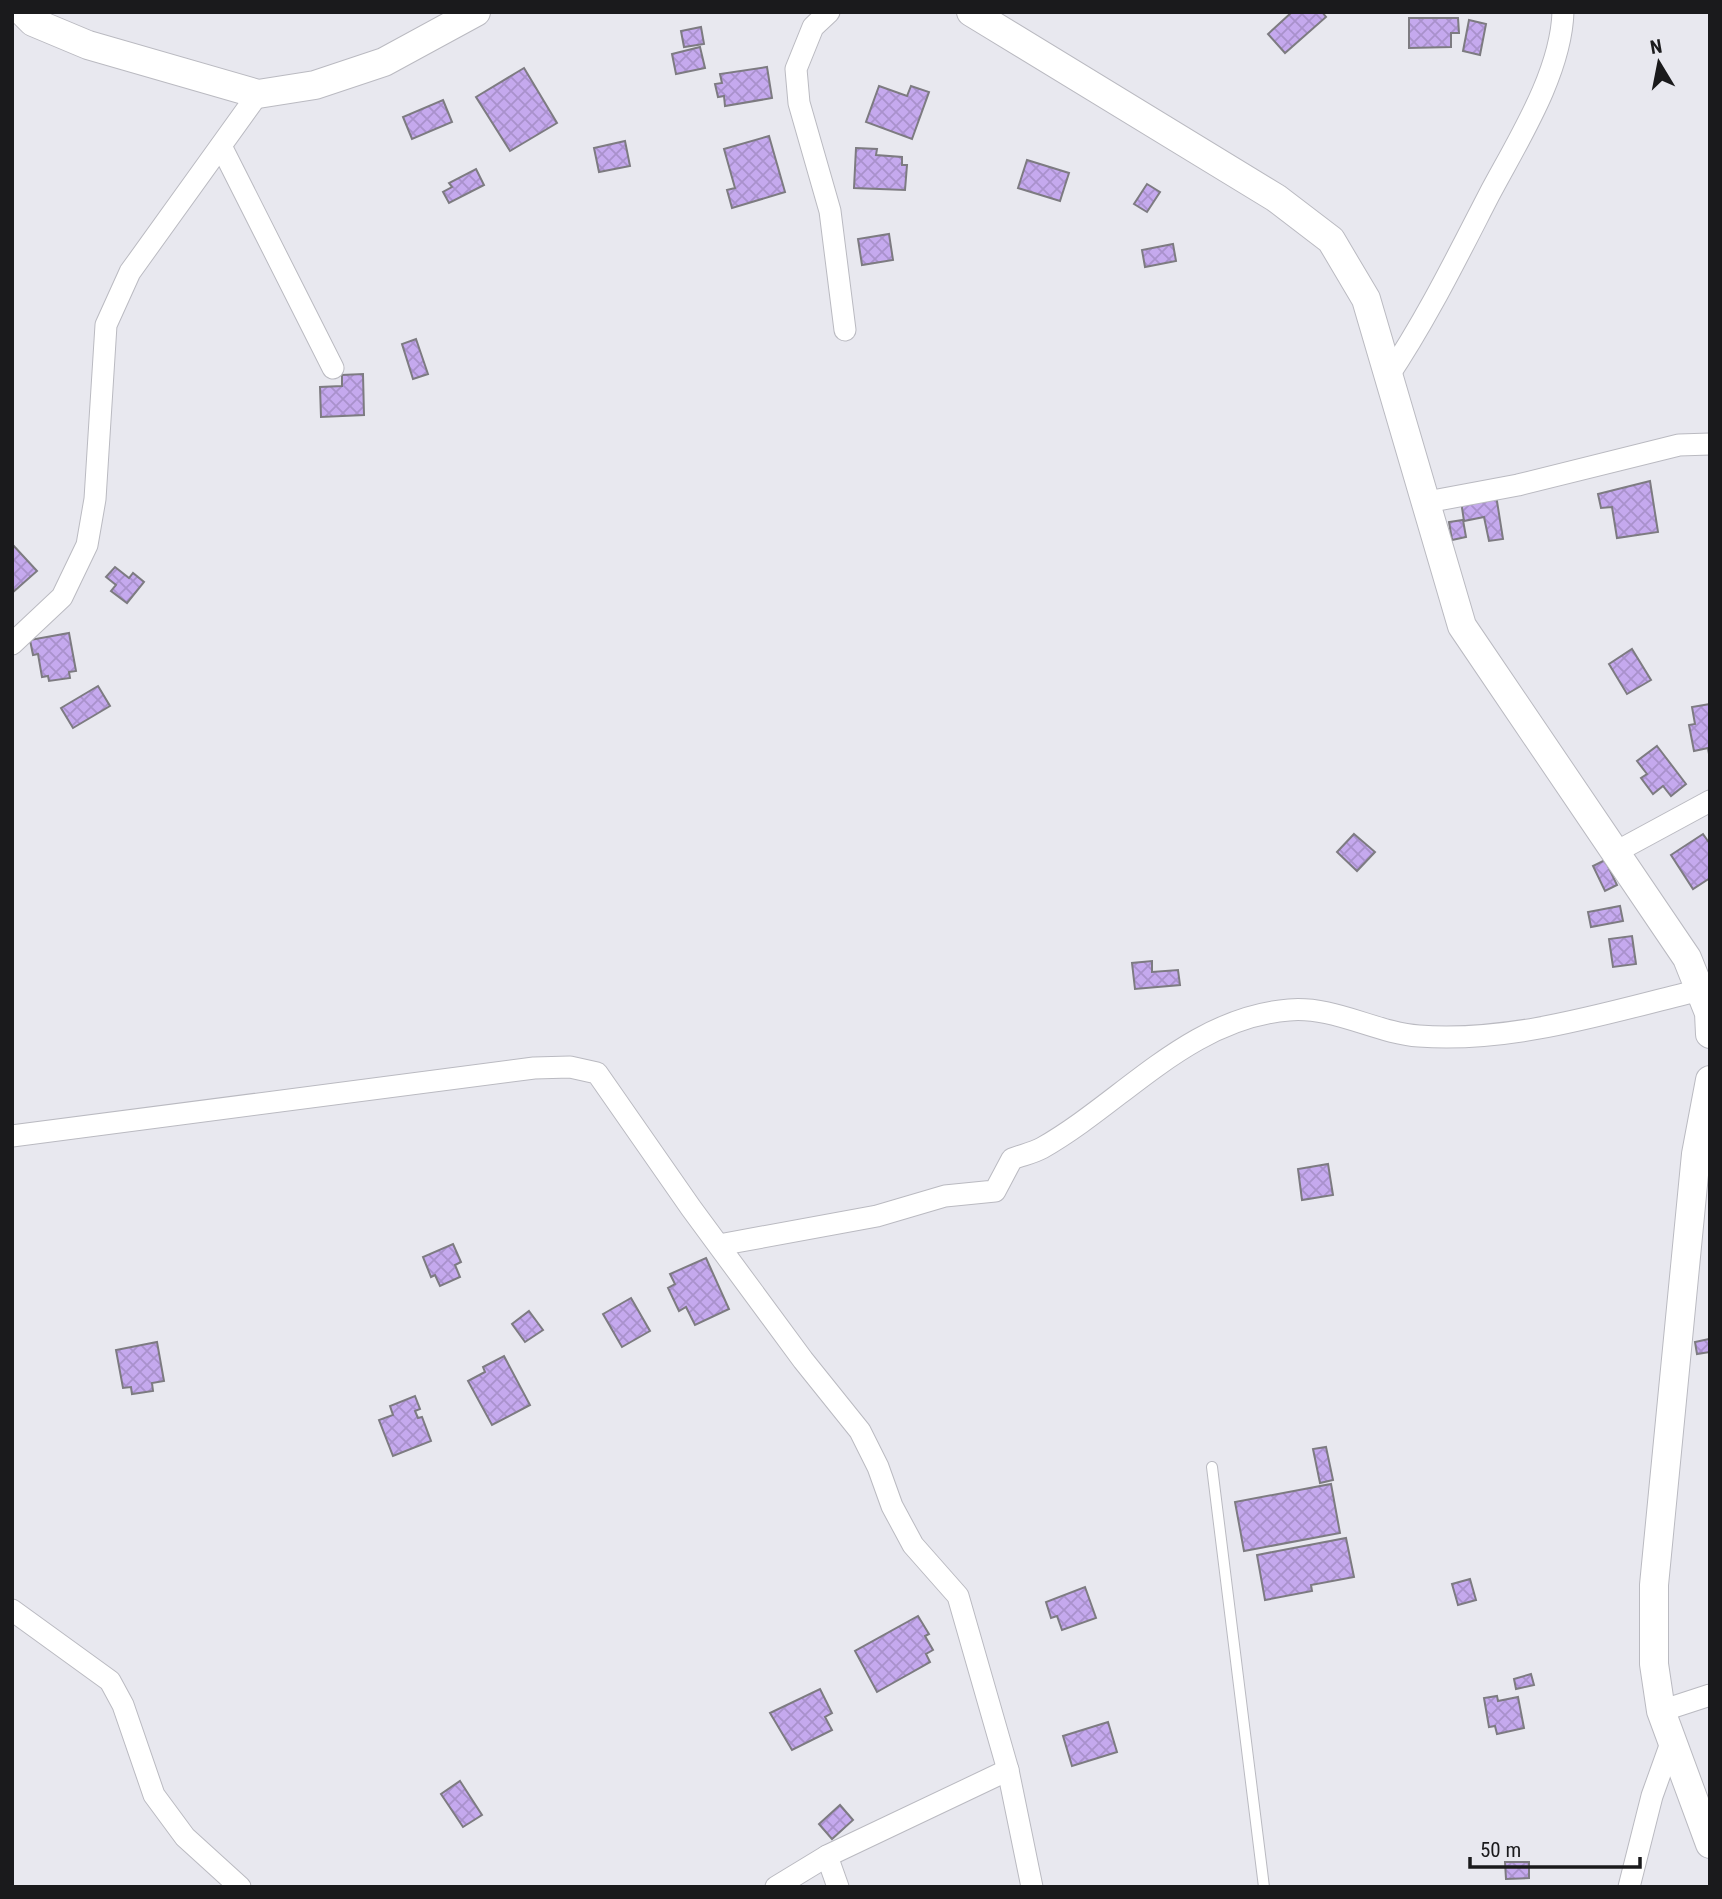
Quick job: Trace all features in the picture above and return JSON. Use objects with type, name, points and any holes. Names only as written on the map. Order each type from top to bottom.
[{"type":"street","points":[[23,12],[33,22],[88,45],[258,94],[315,85],[384,62],[476,12]]},
{"type":"street","points":[[829,12],[813,27],[796,69],[799,103],[830,211],[845,330]]},
{"type":"street","points":[[971,12],[1276,198],[1331,240],[1366,299],[1387,378],[1427,502],[1462,626],[1687,958],[1703,986],[1710,1034]]},
{"type":"street","points":[[1387,378],[1418,332],[1541,94],[1562,28],[1563,12]]},
{"type":"street","points":[[12,644],[62,597],[87,545],[94,499],[106,325],[130,272],[258,94]]},
{"type":"street","points":[[221,146],[333,368]]},
{"type":"street","points":[[1427,502],[1518,485],[1679,445],[1710,444]]},
{"type":"street","points":[[1614,853],[1710,801]]},
{"type":"street","points":[[719,1245],[877,1216],[945,1196],[995,1191],[1000,1187],[1012,1159],[1040,1149],[1151,1068],[1188,1045],[1239,1022],[1290,1009],[1357,1019],[1416,1036],[1481,1037],[1571,1021],[1703,986]]},
{"type":"street","points":[[12,1136],[534,1068],[593,1070],[615,1095],[719,1245],[860,1431],[878,1467],[892,1506],[914,1545],[958,1596],[1008,1770],[1032,1887]]},
{"type":"street","points":[[1710,1080],[1696,1154],[1654,1584],[1654,1664],[1661,1711],[1710,1844]]},
{"type":"street","points":[[12,1610],[110,1681],[123,1705],[154,1795],[185,1837],[240,1887]]},
{"type":"street","points":[[1661,1711],[1710,1695]]},
{"type":"street","points":[[1629,1887],[1652,1796],[1671,1743]]},
{"type":"street","points":[[776,1887],[827,1856],[1008,1770]]},
{"type":"street","points":[[827,1856],[838,1887]]},
{"type":"lane","points":[[1212,1467],[1264,1887]]},
{"type":"building","points":[[1292,12],[1322,12],[1326,17],[1285,53],[1268,34]]},
{"type":"building","points":[[1409,18],[1458,18],[1459,33],[1451,33],[1451,47],[1409,48]]},
{"type":"building","points":[[1469,20],[1486,24],[1480,55],[1463,51]]},
{"type":"building","points":[[701,27],[704,44],[684,47],[681,31]]},
{"type":"building","points":[[700,47],[705,68],[676,74],[672,54]]},
{"type":"building","points":[[767,67],[772,98],[725,106],[724,96],[718,97],[715,84],[722,83],[720,74]]},
{"type":"building","points":[[524,68],[557,123],[510,151],[476,97]]},
{"type":"building","points":[[879,86],[907,96],[911,86],[929,92],[912,139],[866,122]]},
{"type":"building","points":[[443,100],[452,122],[412,139],[403,117]]},
{"type":"building","points":[[769,136],[785,192],[732,208],[727,190],[735,188],[724,149]]},
{"type":"building","points":[[625,141],[630,166],[599,172],[594,148]]},
{"type":"building","points":[[856,148],[877,149],[876,155],[902,157],[902,165],[907,165],[905,190],[854,188]]},
{"type":"building","points":[[1027,160],[1069,173],[1060,201],[1018,188]]},
{"type":"building","points":[[476,169],[484,185],[449,203],[443,192],[452,187],[449,183]]},
{"type":"building","points":[[1147,184],[1160,192],[1147,212],[1134,204]]},
{"type":"building","points":[[889,234],[893,260],[862,265],[858,239]]},
{"type":"building","points":[[1173,244],[1176,261],[1145,267],[1142,250]]},
{"type":"building","points":[[416,339],[428,374],[413,379],[402,344]]},
{"type":"building","points":[[363,374],[364,415],[321,417],[320,387],[342,386],[342,375]]},
{"type":"building","points":[[1650,481],[1658,532],[1617,538],[1612,507],[1601,508],[1598,494]]},
{"type":"building","points":[[1496,495],[1503,539],[1489,541],[1484,517],[1464,521],[1461,501]]},
{"type":"building","points":[[1463,520],[1466,537],[1452,540],[1449,522]]},
{"type":"building","points":[[12,544],[37,571],[12,593]]},
{"type":"building","points":[[115,567],[129,578],[133,573],[144,582],[127,603],[111,591],[116,585],[106,577]]},
{"type":"building","points":[[69,633],[76,671],[69,672],[70,678],[49,681],[48,676],[42,677],[38,654],[33,655],[30,640]]},
{"type":"building","points":[[1632,649],[1651,680],[1627,694],[1609,664]]},
{"type":"building","points":[[98,686],[110,706],[73,728],[61,708]]},
{"type":"building","points":[[1710,704],[1710,760],[1708,748],[1694,751],[1689,725],[1695,724],[1692,707]]},
{"type":"building","points":[[1657,746],[1686,784],[1671,796],[1663,786],[1653,794],[1641,778],[1647,774],[1637,761]]},
{"type":"building","points":[[1354,834],[1375,852],[1357,871],[1337,852]]},
{"type":"building","points":[[1703,834],[1710,844],[1710,878],[1693,889],[1671,855]]},
{"type":"building","points":[[1605,860],[1617,885],[1605,891],[1593,866]]},
{"type":"building","points":[[1620,906],[1623,921],[1591,927],[1588,912]]},
{"type":"building","points":[[1632,936],[1636,964],[1613,967],[1609,939]]},
{"type":"building","points":[[1152,961],[1152,972],[1178,970],[1180,985],[1135,989],[1132,963]]},
{"type":"building","points":[[1328,1164],[1333,1195],[1302,1200],[1298,1169]]},
{"type":"building","points":[[453,1244],[461,1262],[455,1265],[460,1277],[440,1286],[435,1275],[431,1277],[423,1257]]},
{"type":"building","points":[[706,1258],[729,1309],[695,1325],[686,1307],[679,1311],[668,1288],[675,1284],[670,1274]]},
{"type":"building","points":[[631,1298],[650,1331],[622,1347],[603,1314]]},
{"type":"building","points":[[529,1311],[543,1330],[525,1342],[512,1324]]},
{"type":"building","points":[[1709,1339],[1710,1352],[1697,1354],[1695,1342]]},
{"type":"building","points":[[157,1342],[164,1381],[152,1383],[153,1391],[132,1394],[131,1387],[123,1388],[116,1350]]},
{"type":"building","points":[[504,1356],[530,1405],[492,1425],[468,1381],[485,1372],[483,1367]]},
{"type":"building","points":[[415,1396],[420,1409],[415,1411],[418,1418],[422,1417],[431,1441],[393,1456],[379,1420],[393,1415],[390,1406]]},
{"type":"building","points":[[1326,1447],[1333,1480],[1320,1483],[1313,1449]]},
{"type":"building","points":[[1331,1484],[1340,1533],[1244,1551],[1235,1502]]},
{"type":"building","points":[[1346,1538],[1354,1577],[1311,1585],[1312,1591],[1265,1600],[1257,1555]]},
{"type":"building","points":[[1470,1579],[1476,1600],[1458,1605],[1452,1584]]},
{"type":"building","points":[[1085,1587],[1096,1618],[1062,1630],[1057,1616],[1051,1618],[1046,1602]]},
{"type":"building","points":[[918,1616],[929,1634],[925,1636],[933,1650],[926,1654],[930,1662],[877,1692],[855,1651]]},
{"type":"building","points":[[1531,1674],[1534,1685],[1516,1689],[1514,1679]]},
{"type":"building","points":[[820,1689],[832,1713],[825,1717],[832,1730],[792,1750],[770,1713]]},
{"type":"building","points":[[1497,1696],[1498,1701],[1518,1697],[1524,1728],[1497,1734],[1495,1726],[1489,1727],[1484,1698]]},
{"type":"building","points":[[1108,1722],[1117,1752],[1072,1766],[1063,1736]]},
{"type":"building","points":[[460,1781],[482,1815],[463,1827],[441,1794]]},
{"type":"building","points":[[840,1805],[853,1820],[832,1839],[819,1824]]},
{"type":"building","points":[[1505,1862],[1529,1862],[1529,1878],[1506,1879]]}]
